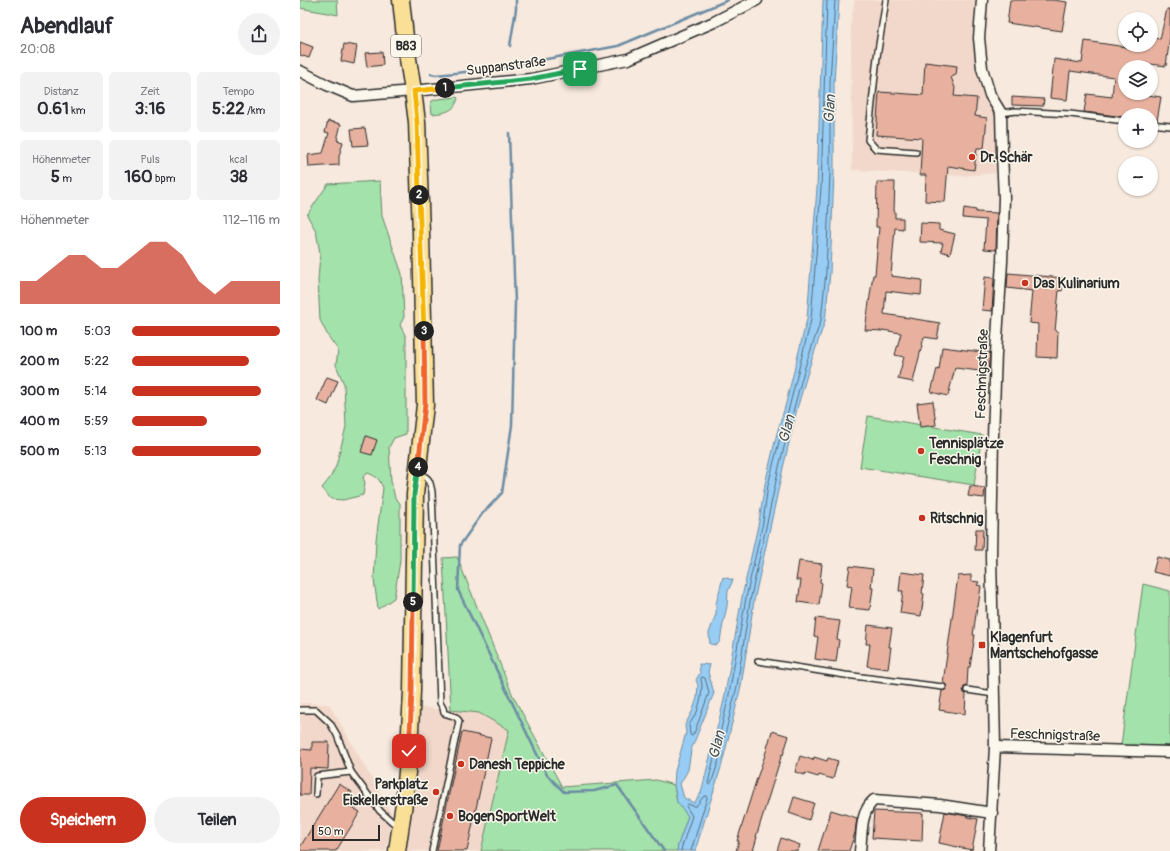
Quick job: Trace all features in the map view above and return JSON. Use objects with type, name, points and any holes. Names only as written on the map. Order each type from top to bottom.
[{"type":"main road","name":"B83","points":[[397,851],[409,751],[412,683],[414,494],[425,404],[417,122],[401,0]]},
{"type":"street","name":"Suppanstraße","points":[[300,71],[326,85],[353,96],[531,79],[628,59],[714,22],[757,0]]},
{"type":"street","points":[[982,0],[980,38],[982,68],[990,95],[1001,113]]},
{"type":"street","name":"Feschnigstraße","points":[[1001,113],[1004,205],[996,353],[991,556],[995,747],[1170,752]]},
{"type":"street","points":[[989,851],[995,747]]},
{"type":"street","points":[[860,851],[864,813],[868,805],[874,800],[940,805],[992,813]]},
{"type":"lane","points":[[886,0],[877,57],[868,140],[876,149],[916,152]]},
{"type":"lane","points":[[1001,113],[1016,111],[1070,114],[1118,120]]},
{"type":"lane","points":[[1158,125],[1170,126]]},
{"type":"lane","points":[[417,472],[426,476],[430,480],[432,492],[440,703],[444,713],[456,717],[458,721],[432,851]]},
{"type":"lane","points":[[758,661],[845,675],[942,687]]},
{"type":"lane","points":[[967,690],[994,694]]},
{"type":"lane","points":[[300,710],[316,710],[330,723],[337,735],[351,772],[380,811],[400,828]]},
{"type":"lane","points":[[316,794],[317,776],[351,772]]},
{"type":"shaded area","points":[[855,0],[980,0],[977,37],[999,116],[996,173],[962,176],[852,170],[851,21]]},
{"type":"shaded area","points":[[300,703],[329,704],[391,812],[388,842],[385,851],[300,851]]},
{"type":"shaded area","points":[[418,707],[479,713],[509,730],[481,851],[404,851],[413,791]]},
{"type":"green space","points":[[300,0],[337,0],[338,15],[300,8]]},
{"type":"green space","points":[[456,97],[458,98],[457,103],[452,109],[445,112],[432,114],[430,105],[432,101]]},
{"type":"green space","points":[[380,181],[382,216],[402,274],[404,317],[400,325],[406,337],[406,434],[394,438],[389,447],[391,481],[395,498],[400,503],[400,561],[394,598],[378,609],[374,580],[376,540],[383,488],[382,485],[377,478],[368,473],[363,477],[365,483],[363,495],[343,500],[331,499],[322,488],[330,478],[336,466],[346,427],[344,384],[336,365],[338,350],[328,336],[320,320],[318,281],[320,253],[316,231],[307,215],[328,184]]},
{"type":"green space","name":"Tennisplätze Feschnig","points":[[868,416],[982,435],[974,485],[860,467]]},
{"type":"green space","points":[[457,557],[513,696],[562,787],[656,780],[674,785],[677,802],[688,816],[677,851],[481,851],[509,730],[479,713],[451,710],[443,558]]},
{"type":"green space","points":[[1143,584],[1170,591],[1170,746],[1121,745]]},
{"type":"water","name":"Glan","points":[[823,0],[839,0],[834,82],[834,173],[830,273],[825,321],[797,409],[783,468],[754,601],[741,686],[722,764],[695,851],[677,851],[688,816],[677,802],[674,785],[675,771],[686,733],[685,725],[693,710],[697,698],[698,685],[696,680],[700,673],[699,664],[710,665],[708,672],[714,693],[691,750],[688,770],[680,784],[684,798],[694,803],[701,793],[724,700],[742,597],[759,521],[765,484],[807,319],[817,188]]},
{"type":"water","points":[[723,577],[733,580],[728,591],[727,606],[720,641],[717,645],[710,644],[709,633],[716,614],[716,604]]},
{"type":"building","points":[[1010,0],[1053,0],[1067,2],[1062,31],[1007,23]]},
{"type":"building","points":[[1167,9],[1170,9],[1170,36],[1166,66],[1158,65],[1158,60],[1118,60],[1118,100],[1158,100],[1158,97],[1161,97],[1158,115],[1158,108],[1118,108],[1118,116],[1084,112],[1087,94],[1112,97],[1114,77],[1070,71],[1067,100],[1050,98],[1054,59],[1082,63],[1085,41],[1118,46],[1118,52],[1158,52],[1158,39],[1160,39]]},
{"type":"building","points":[[300,42],[313,47],[309,58],[300,55]]},
{"type":"building","points":[[344,44],[357,46],[354,64],[341,61]]},
{"type":"building","points":[[382,52],[383,65],[367,67],[365,53]]},
{"type":"building","points":[[925,62],[957,66],[956,75],[951,77],[955,88],[954,96],[977,98],[975,116],[987,118],[984,148],[977,148],[974,170],[948,166],[945,202],[925,201],[926,175],[920,175],[922,138],[876,135],[879,92],[923,95]]},
{"type":"building","points":[[1012,97],[1044,99],[1043,106],[1012,105]]},
{"type":"building","points":[[328,121],[341,124],[337,140],[343,142],[339,156],[339,165],[309,167],[308,155],[323,153],[329,133],[325,132]]},
{"type":"building","points":[[365,128],[368,145],[353,146],[351,129]]},
{"type":"building","points":[[877,182],[895,182],[895,218],[903,218],[903,229],[895,228],[891,276],[922,280],[921,295],[886,291],[884,314],[940,323],[937,339],[924,337],[913,382],[898,379],[904,357],[895,355],[901,333],[882,330],[865,330],[873,275],[875,275],[879,227],[876,227]]},
{"type":"building","points":[[964,208],[976,210],[976,212],[997,213],[996,250],[984,249],[986,220],[963,218]]},
{"type":"building","points":[[921,223],[939,224],[939,230],[955,234],[950,254],[941,251],[943,243],[920,242]]},
{"type":"building","points":[[1008,273],[1064,278],[1062,291],[1059,290],[1055,331],[1058,331],[1057,358],[1037,357],[1038,324],[1029,323],[1032,291],[1007,288]]},
{"type":"building","points":[[985,277],[994,278],[992,311],[982,310]]},
{"type":"building","points":[[942,347],[990,353],[988,372],[955,368],[948,396],[931,392],[937,369],[939,370]]},
{"type":"building","points":[[327,377],[338,381],[328,405],[317,400]]},
{"type":"building","points":[[933,401],[936,425],[920,427],[917,403]]},
{"type":"building","points":[[366,436],[377,440],[372,455],[361,452]]},
{"type":"building","points":[[970,486],[985,488],[984,498],[968,496]]},
{"type":"building","points":[[976,529],[983,529],[982,550],[975,550]]},
{"type":"building","points":[[1157,557],[1170,560],[1170,576],[1153,572]]},
{"type":"building","points":[[799,561],[822,564],[820,582],[822,583],[819,605],[798,602],[801,580],[796,580]]},
{"type":"building","points":[[850,566],[873,569],[871,588],[873,588],[870,610],[849,608],[852,586],[847,585]]},
{"type":"building","points":[[901,572],[924,575],[922,593],[924,594],[921,616],[900,613],[903,591],[899,591]]},
{"type":"building","points":[[971,575],[971,581],[979,582],[977,585],[981,586],[973,635],[975,635],[970,667],[968,667],[967,686],[964,687],[963,690],[966,694],[965,714],[939,710],[942,691],[947,688],[943,683],[958,576]]},
{"type":"building","points":[[816,618],[840,621],[837,639],[839,640],[836,662],[815,659],[818,637],[814,636]]},
{"type":"building","points":[[868,625],[892,628],[888,669],[867,666],[870,644],[866,644]]},
{"type":"building","points":[[772,731],[789,736],[776,773],[753,851],[736,851],[739,841],[737,841]]},
{"type":"building","points":[[462,732],[491,738],[467,851],[437,851]]},
{"type":"building","points":[[312,742],[329,742],[328,769],[310,768],[309,795],[300,795],[300,749],[312,750]]},
{"type":"building","points":[[800,756],[813,760],[814,757],[827,761],[828,758],[838,761],[833,779],[819,775],[818,777],[795,772]]},
{"type":"building","points":[[339,784],[352,792],[345,803],[360,812],[336,851],[300,851],[300,847]]},
{"type":"building","points":[[794,797],[814,803],[809,820],[789,813]]},
{"type":"building","points":[[831,810],[857,818],[855,833],[849,851],[818,851]]},
{"type":"building","points":[[874,811],[923,813],[922,841],[872,838]]},
{"type":"building","points":[[945,812],[978,819],[972,850],[939,843]]},
{"type":"building","points":[[781,838],[800,845],[798,851],[777,851]]},
{"type":"waterway","points":[[510,46],[516,0]]},
{"type":"waterway","points":[[497,68],[618,46],[728,0]]},
{"type":"waterway","points":[[431,74],[436,75],[485,70]]},
{"type":"waterway","points":[[509,133],[515,303],[512,425],[502,493],[482,514],[460,545],[458,590],[547,775],[564,792],[594,791],[617,785],[664,851]]},
{"type":"place","name":"Dr. Schär","points":[[972,157]]},
{"type":"place","name":"Das Kulinarium","points":[[1025,283]]},
{"type":"place","name":"Tennisplätze Feschnig","points":[[921,451]]},
{"type":"place","name":"Ritschnig","points":[[922,518]]},
{"type":"place","name":"Klagenfurt Mantschehofgasse","points":[[982,645]]},
{"type":"place","name":"Danesh Teppiche","points":[[461,764]]},
{"type":"place","name":"Parkplatz Eiskellerstraße","points":[[436,792]]},
{"type":"place","name":"BogenSportWelt","points":[[450,816]]},
{"type":"route","points":[[409,751],[414,596],[414,494],[425,404],[421,233],[417,122],[414,91],[531,79],[580,69]]}]
